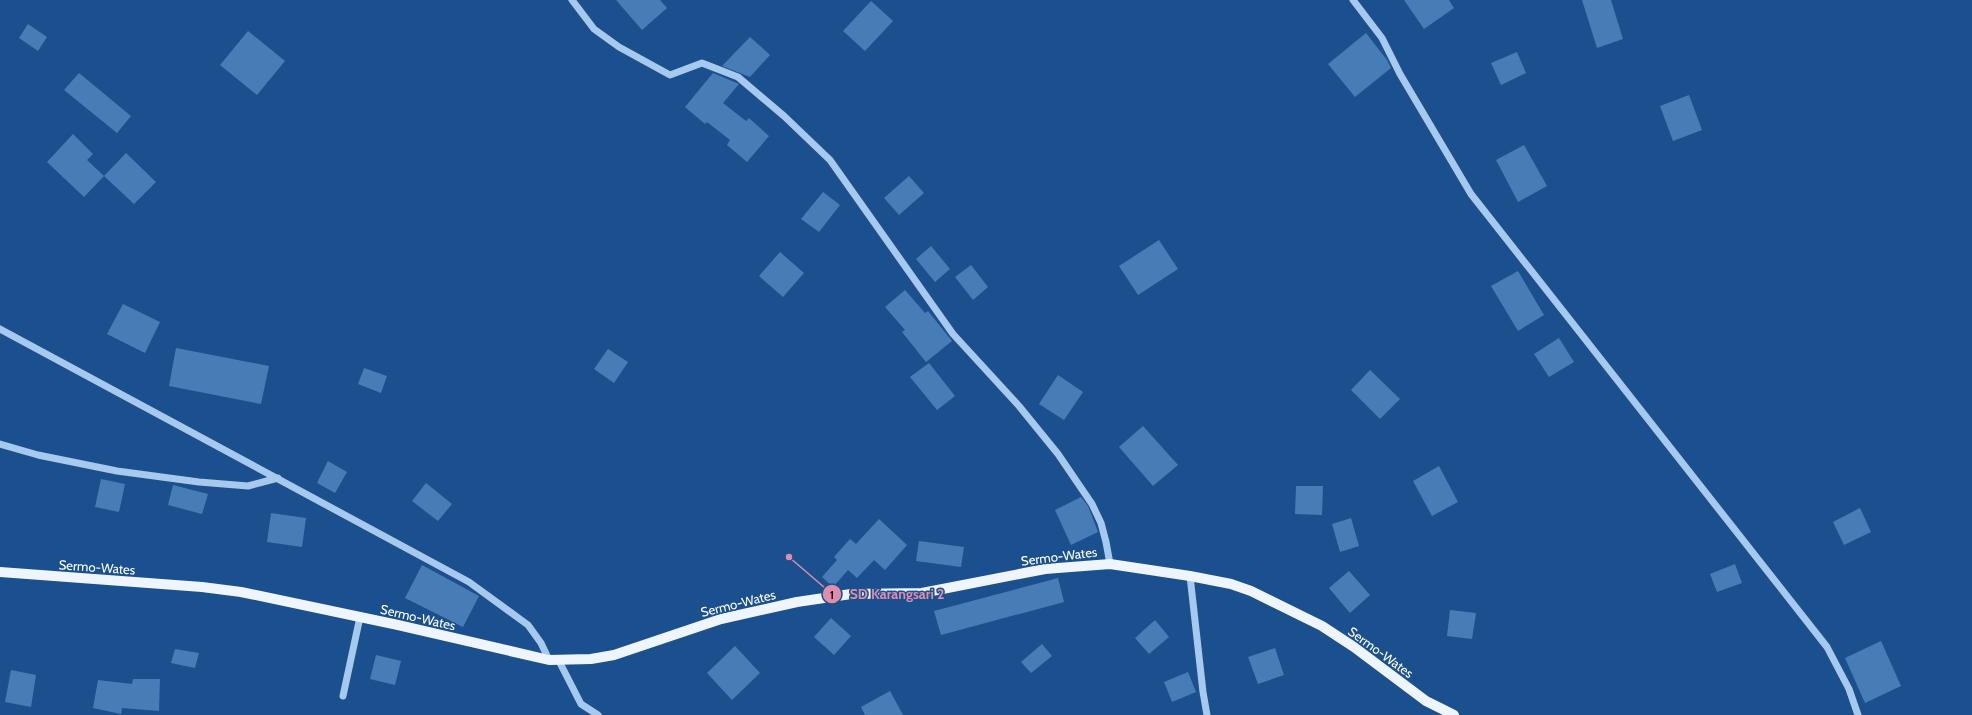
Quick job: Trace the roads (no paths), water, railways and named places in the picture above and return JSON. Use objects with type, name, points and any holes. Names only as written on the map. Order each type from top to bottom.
[{"type":"main road","name":"Sermo-Wates","points":[[0,572],[241,592],[554,660],[591,659],[614,655],[721,619],[797,602],[851,594],[922,593],[1045,569],[1110,564],[1190,576],[1231,584],[1251,591],[1322,626],[1354,647],[1426,701],[1454,715]]},
{"type":"street","points":[[572,0],[594,29],[619,47],[670,75],[702,63],[738,77],[784,116],[830,160],[953,334],[1019,406],[1058,454],[1092,504],[1101,523],[1110,564]]},
{"type":"street","points":[[1353,0],[1382,38],[1400,74],[1472,194],[1827,647],[1849,689],[1858,715]]},
{"type":"street","points":[[0,329],[469,582],[528,625],[554,660],[581,704],[598,715]]},
{"type":"street","points":[[0,444],[38,455],[116,471],[191,481],[248,486],[278,478]]},
{"type":"street","points":[[1190,576],[1202,692],[1207,715]]},
{"type":"street","points":[[343,696],[360,617]]},
{"type":"place","name":"SD Karangsari 2","points":[[789,557]]}]
